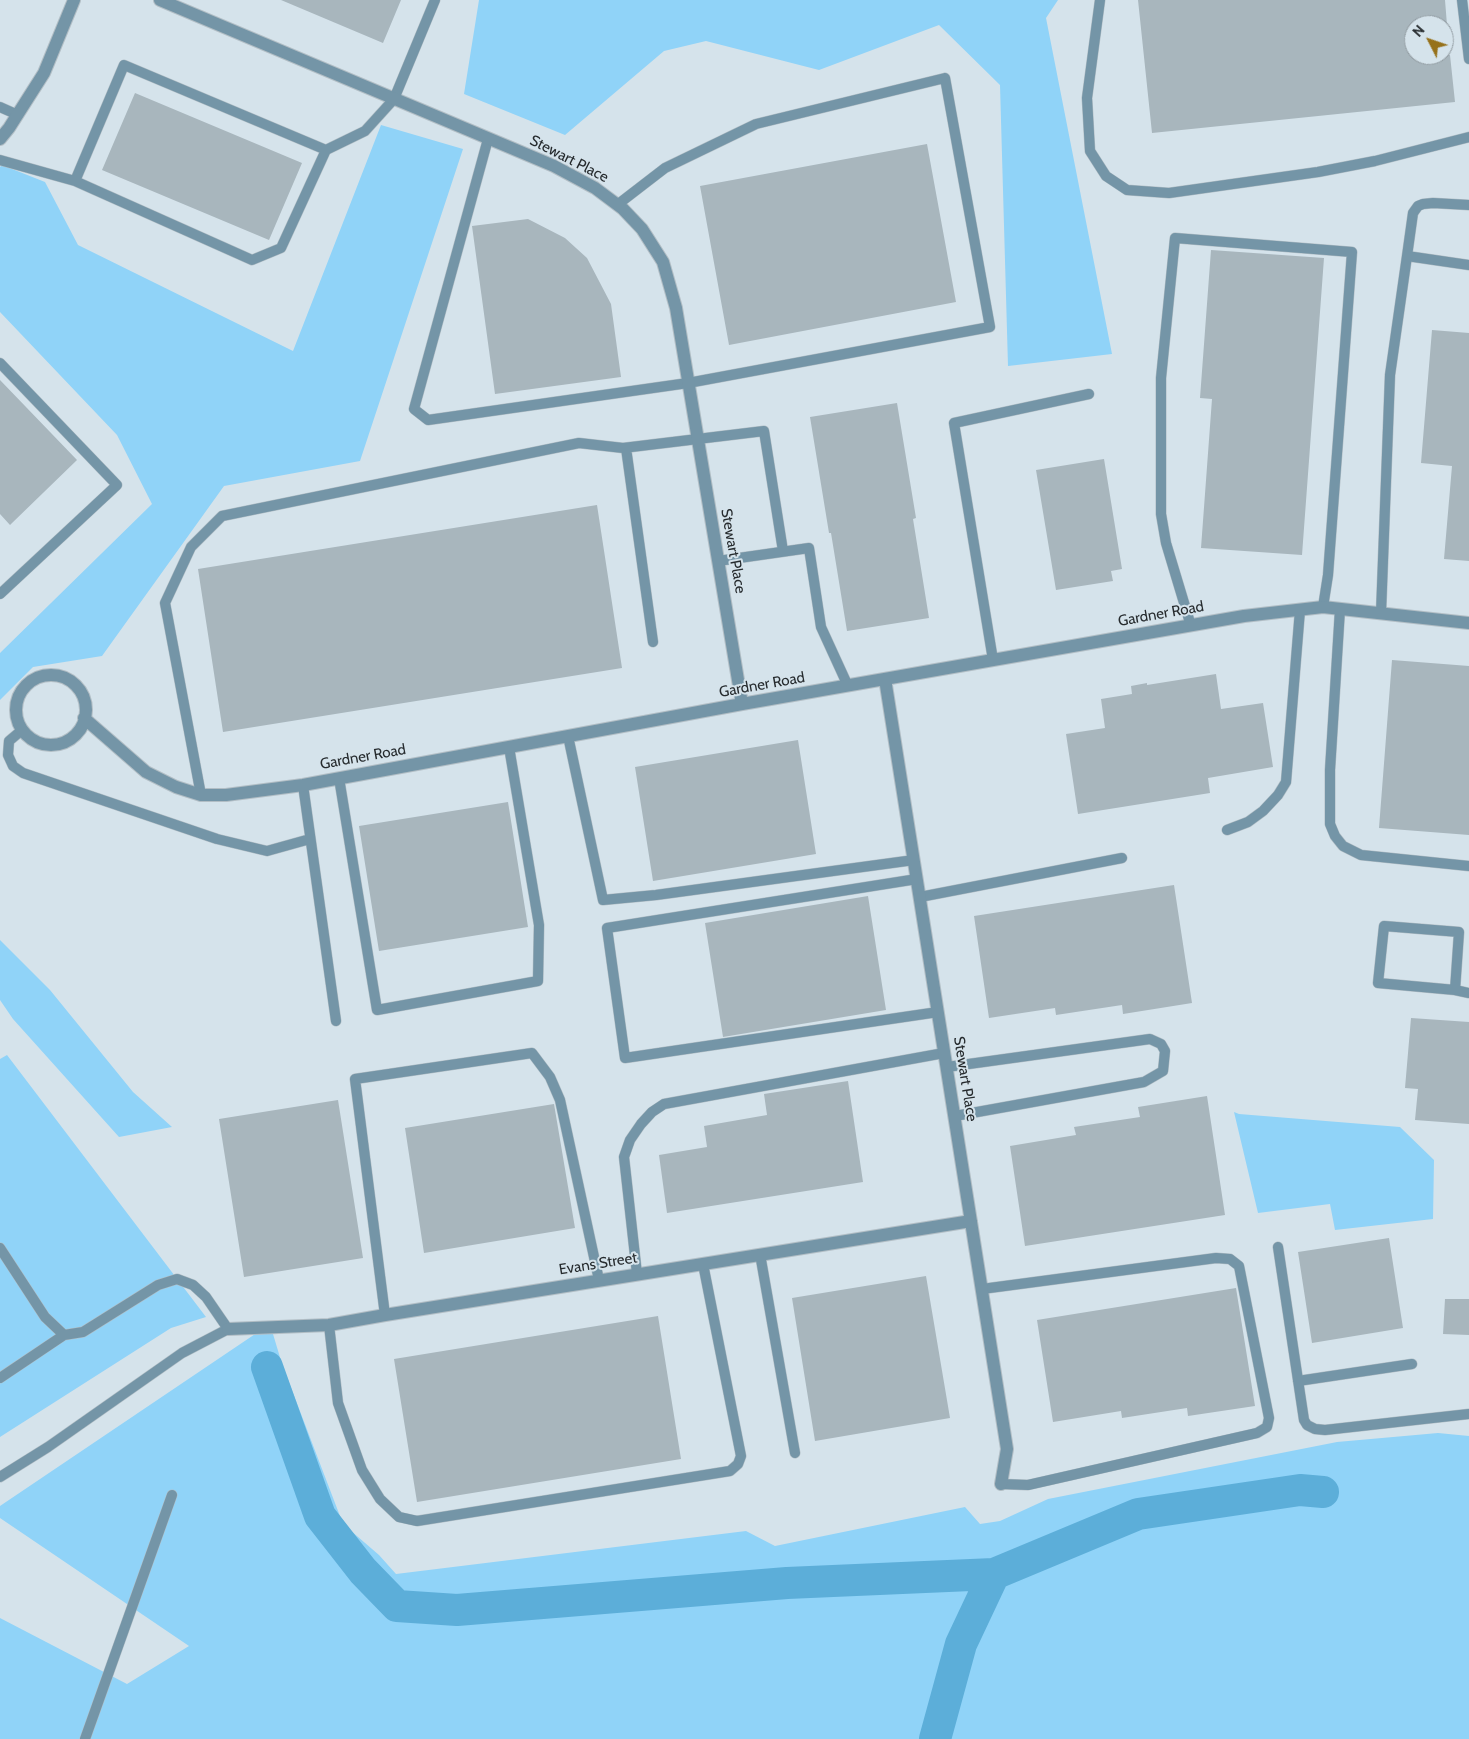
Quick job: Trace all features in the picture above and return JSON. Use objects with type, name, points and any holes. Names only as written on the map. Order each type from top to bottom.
[{"type":"street","name":"Stewart Place","points":[[160,0],[554,166],[595,188],[617,205],[642,229],[663,262],[676,308],[742,704]]},
{"type":"street","points":[[0,139],[18,115],[44,73],[73,1]]},
{"type":"street","name":"Gardner Road","points":[[84,718],[146,772],[176,787],[201,795],[226,795],[303,785],[742,704],[1244,616],[1323,607],[1469,623]]},
{"type":"street","points":[[54,675],[74,684],[82,694],[85,706],[84,718],[81,727],[74,736],[65,742],[55,745],[40,743],[30,739],[18,723],[17,700],[24,687],[33,680],[43,676],[54,675]]},
{"type":"street","name":"Stewart Place","points":[[886,679],[1007,1449],[1001,1484]]},
{"type":"street","name":"Evans Street","points":[[228,1329],[329,1325],[971,1220]]},
{"type":"lane","points":[[0,160],[75,181],[252,260],[281,248],[326,150],[365,132],[394,99],[436,0]]},
{"type":"lane","points":[[1100,0],[1087,98],[1090,150],[1106,176],[1127,190],[1169,193],[1318,172],[1376,161],[1469,137]]},
{"type":"lane","points":[[1462,0],[1469,59]]},
{"type":"lane","points":[[75,181],[124,65],[326,150]]},
{"type":"lane","points":[[488,139],[414,409],[428,420],[688,383],[990,327],[945,78],[756,124],[665,168],[617,205]]},
{"type":"lane","points":[[0,107],[18,115]]},
{"type":"lane","points":[[1381,613],[1390,375],[1413,212],[1418,206],[1423,204],[1469,205]]},
{"type":"lane","points":[[1190,626],[1166,543],[1162,514],[1161,378],[1176,238],[1352,252],[1328,575],[1323,607]]},
{"type":"lane","points":[[1406,256],[1469,265]]},
{"type":"lane","points":[[0,362],[117,485],[0,594]]},
{"type":"lane","points":[[992,660],[954,423],[1089,394]]},
{"type":"lane","points":[[201,795],[165,603],[192,546],[222,516],[579,443],[626,448],[764,431],[783,552]]},
{"type":"lane","points":[[626,448],[653,642]]},
{"type":"lane","points":[[718,561],[809,548],[821,627],[848,686]]},
{"type":"lane","points":[[1340,609],[1330,770],[1330,824],[1335,836],[1343,846],[1361,855],[1469,866]]},
{"type":"lane","points":[[1227,830],[1248,822],[1263,811],[1278,795],[1286,782],[1300,610]]},
{"type":"lane","points":[[22,730],[9,741],[8,754],[13,766],[23,774],[217,839],[267,851],[310,839]]},
{"type":"lane","points":[[568,736],[603,900],[656,896],[914,860]]},
{"type":"lane","points":[[339,778],[377,1010],[538,981],[539,925],[510,747]]},
{"type":"lane","points":[[303,785],[336,1020]]},
{"type":"lane","points":[[920,897],[1122,858]]},
{"type":"lane","points":[[917,879],[607,928],[625,1058],[938,1012]]},
{"type":"lane","points":[[1455,990],[1459,932],[1384,926],[1378,983],[1469,993]]},
{"type":"lane","points":[[947,1067],[1150,1039],[1161,1044],[1165,1051],[1163,1071],[1144,1082],[954,1116]]},
{"type":"lane","points":[[637,1274],[624,1158],[630,1140],[652,1112],[664,1104],[944,1052]]},
{"type":"lane","points":[[385,1315],[355,1079],[532,1053],[550,1077],[560,1100],[599,1280]]},
{"type":"lane","points":[[1278,1246],[1304,1420],[1311,1428],[1319,1430],[1469,1414]]},
{"type":"lane","points":[[0,1248],[46,1317],[64,1335]]},
{"type":"lane","points":[[760,1254],[795,1453]]},
{"type":"lane","points":[[982,1289],[1216,1258],[1230,1260],[1239,1266],[1269,1418],[1266,1426],[1257,1433],[1028,1485],[1001,1484]]},
{"type":"lane","points":[[329,1325],[338,1403],[362,1470],[380,1499],[399,1517],[417,1520],[730,1472],[738,1464],[741,1456],[703,1264]]},
{"type":"lane","points":[[0,1378],[64,1335],[83,1332],[158,1285],[177,1279],[193,1285],[206,1297],[228,1329],[182,1353],[48,1447],[0,1477]]},
{"type":"lane","points":[[1298,1381],[1412,1364]]},
{"type":"lane","points":[[85,1739],[172,1495]]},
{"type":"shaded area","points":[[479,0],[1058,0],[1046,18],[1112,354],[1008,366],[1000,85],[939,25],[819,70],[706,41],[664,51],[565,135],[464,94]]},
{"type":"shaded area","points":[[381,125],[463,149],[360,461],[224,486],[102,656],[33,667],[0,700],[0,653],[152,504],[117,435],[0,312],[0,167],[2,165],[45,182],[78,245],[293,351]]},
{"type":"shaded area","points":[[0,940],[50,990],[133,1092],[172,1127],[119,1137],[13,1019],[0,1000]]},
{"type":"shaded area","points":[[7,1055],[206,1317],[171,1328],[0,1437],[0,1059]]},
{"type":"shaded area","points":[[1234,1112],[1239,1114],[1400,1127],[1434,1160],[1433,1219],[1335,1230],[1330,1204],[1258,1213]]},
{"type":"shaded area","points":[[270,1324],[282,1364],[343,1524],[379,1555],[396,1574],[746,1531],[775,1546],[965,1507],[980,1524],[1000,1521],[1048,1499],[1337,1442],[1438,1433],[1469,1436],[1469,1739],[0,1739],[0,1618],[127,1684],[189,1646],[0,1518],[0,1506]]},
{"type":"building","points":[[281,0],[401,0],[383,43]]},
{"type":"building","points":[[1138,0],[1445,0],[1446,15],[1404,15],[1404,65],[1451,65],[1455,102],[1152,133]]},
{"type":"building","points":[[135,93],[302,163],[269,240],[102,170]]},
{"type":"building","points":[[927,144],[956,302],[729,345],[700,186]]},
{"type":"building","points":[[528,219],[565,238],[587,258],[611,304],[621,377],[495,394],[472,226]]},
{"type":"building","points":[[1211,250],[1324,258],[1302,555],[1201,548],[1212,399],[1200,398]]},
{"type":"building","points":[[1432,330],[1469,333],[1469,561],[1444,559],[1452,466],[1421,463]]},
{"type":"building","points":[[0,380],[77,460],[10,525],[0,514]]},
{"type":"building","points":[[897,403],[916,518],[913,519],[929,618],[847,631],[810,417]]},
{"type":"building","points":[[1104,459],[1122,569],[1111,571],[1113,581],[1056,590],[1036,470]]},
{"type":"building","points":[[597,505],[622,668],[223,732],[198,569]]},
{"type":"building","points":[[1392,660],[1469,666],[1469,835],[1379,828]]},
{"type":"building","points":[[1216,674],[1221,709],[1263,703],[1273,767],[1208,778],[1210,793],[1078,814],[1066,734],[1105,728],[1101,699],[1132,694],[1131,686]]},
{"type":"building","points":[[798,740],[816,854],[653,881],[635,767]]},
{"type":"building","points":[[508,802],[528,927],[379,951],[359,826]]},
{"type":"building","points":[[1174,885],[1192,1003],[1123,1014],[1122,1005],[1056,1015],[1055,1008],[989,1018],[974,916]]},
{"type":"building","points":[[868,896],[886,1010],[723,1037],[705,923]]},
{"type":"building","points":[[1411,1018],[1469,1022],[1469,1124],[1415,1120],[1418,1089],[1405,1088]]},
{"type":"building","points":[[848,1081],[863,1182],[667,1213],[659,1155],[707,1147],[704,1126],[767,1115],[764,1094]]},
{"type":"building","points":[[1207,1096],[1225,1215],[1025,1246],[1010,1146],[1076,1135],[1074,1127],[1140,1117],[1138,1107]]},
{"type":"building","points":[[338,1100],[363,1258],[244,1277],[219,1119]]},
{"type":"building","points":[[554,1104],[575,1228],[424,1253],[405,1128]]},
{"type":"building","points":[[1389,1238],[1403,1328],[1312,1343],[1298,1252]]},
{"type":"building","points":[[926,1276],[950,1418],[815,1441],[792,1298]]},
{"type":"building","points":[[1236,1288],[1255,1406],[1188,1416],[1187,1408],[1122,1418],[1121,1411],[1053,1422],[1037,1320]]},
{"type":"building","points":[[1445,1299],[1469,1299],[1469,1335],[1443,1334]]},
{"type":"building","points":[[658,1316],[681,1459],[417,1502],[394,1359]]},
{"type":"waterway","points":[[267,1367],[320,1516],[363,1571],[397,1606],[457,1610],[787,1583],[994,1574],[961,1644],[935,1739]]},
{"type":"waterway","points":[[994,1574],[1138,1514],[1300,1490],[1323,1492]]}]
